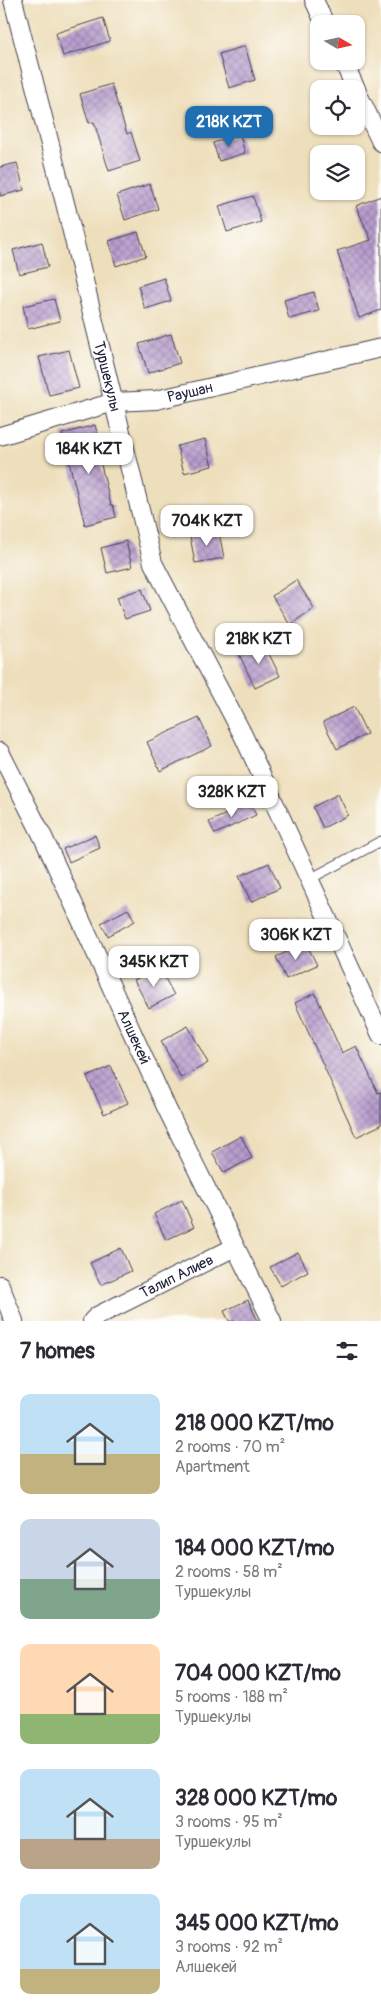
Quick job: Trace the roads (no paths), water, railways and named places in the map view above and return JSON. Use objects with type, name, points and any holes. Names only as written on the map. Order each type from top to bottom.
[{"type":"street","name":"Туршекулы","points":[[13,0],[69,216],[153,563],[243,735],[308,880],[381,1035]]},
{"type":"street","points":[[314,0],[321,15]]},
{"type":"street","points":[[365,108],[381,142]]},
{"type":"street","name":"Раушан","points":[[0,436],[114,402],[156,400],[381,348]]},
{"type":"street","name":"Алшекей","points":[[0,752],[43,837],[166,1109],[272,1321]]},
{"type":"street","name":"Талип Алиев","points":[[92,1321],[98,1316],[236,1248]]},
{"type":"street","points":[[0,1285],[14,1321]]},
{"type":"lane","points":[[308,880],[381,841]]}]
